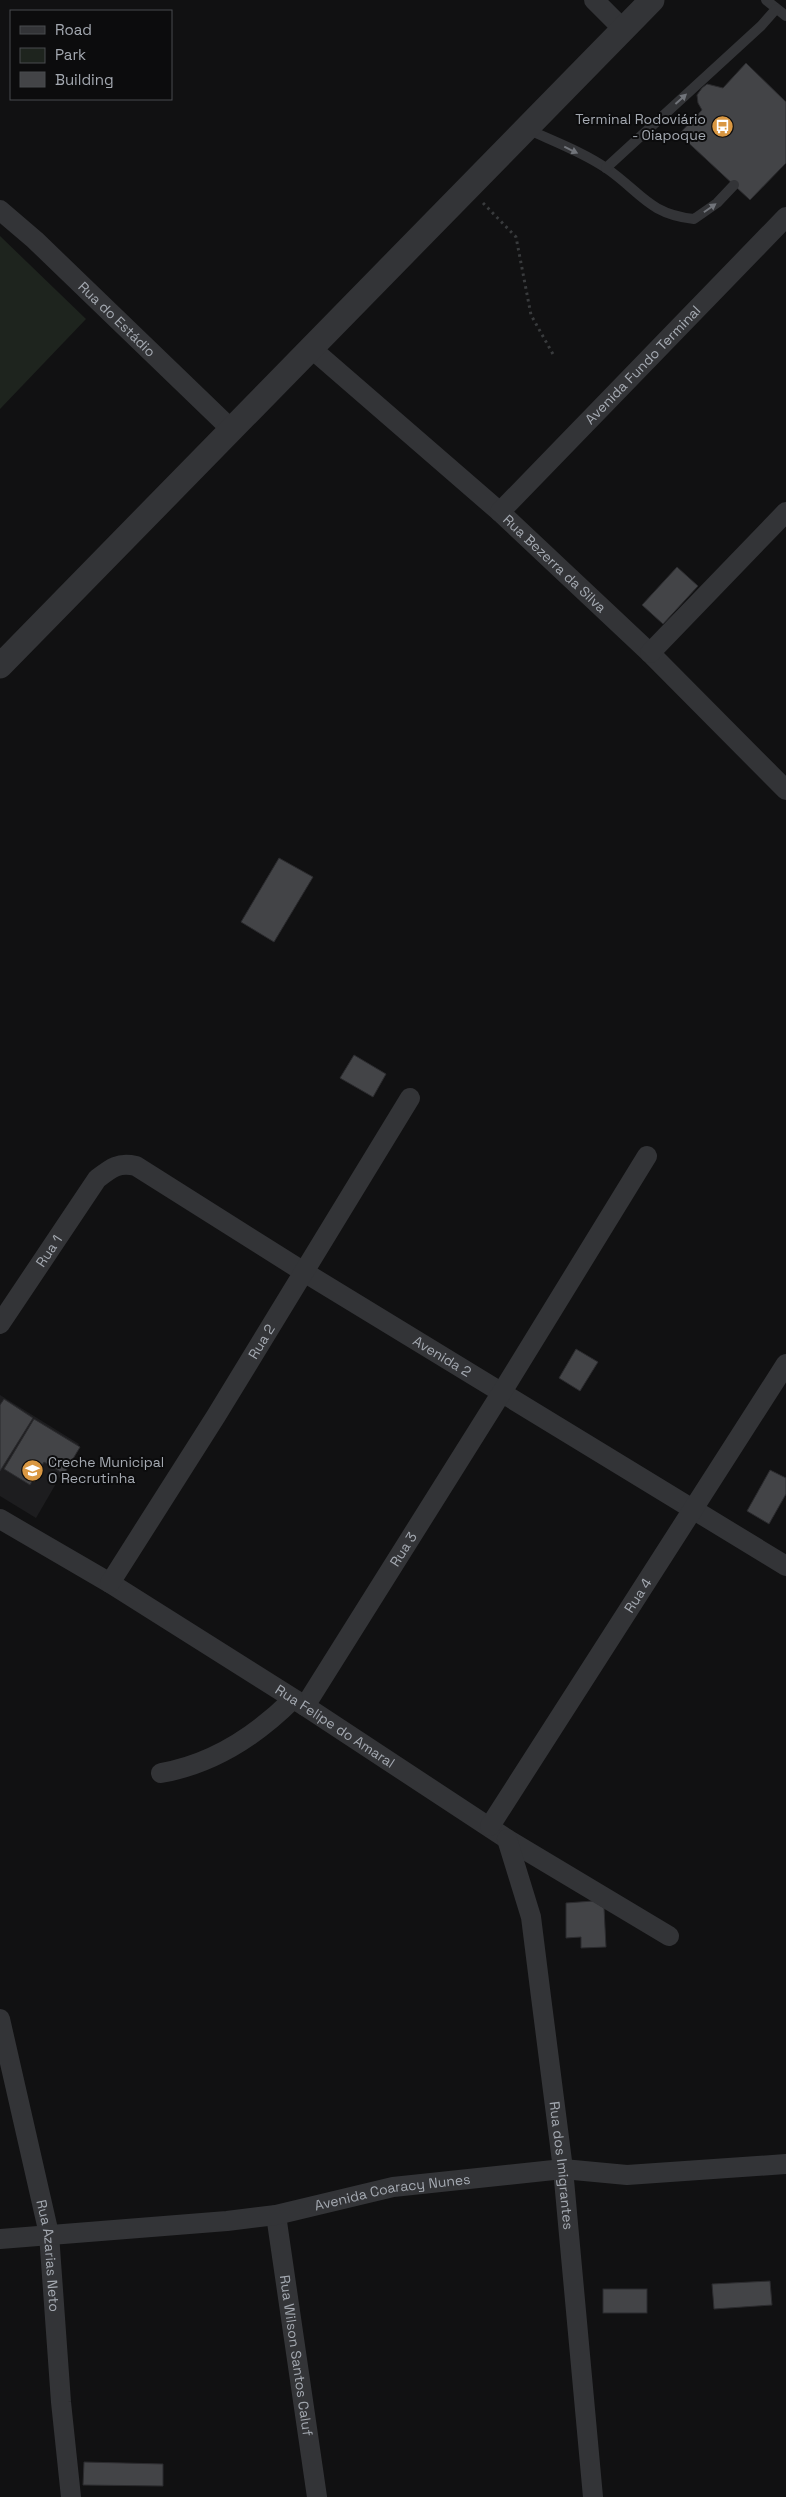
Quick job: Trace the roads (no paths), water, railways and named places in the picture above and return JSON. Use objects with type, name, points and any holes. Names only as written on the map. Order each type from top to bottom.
[{"type":"street","points":[[594,0],[624,30]]},
{"type":"street","points":[[0,666],[652,0]]},
{"type":"street","name":"Rua do Estádio","points":[[0,210],[35,240],[232,430]]},
{"type":"street","name":"Avenida Fundo Terminal","points":[[500,512],[786,217]]},
{"type":"street","name":"Rua Bezerra da Silva","points":[[312,349],[500,512],[650,653],[786,790]]},
{"type":"street","points":[[650,653],[786,512]]},
{"type":"street","name":"Rua 2","points":[[110,1583],[410,1098]]},
{"type":"street","name":"Rua 3","points":[[160,1773],[177,1770],[214,1757],[245,1740],[299,1702],[502,1392],[646,1156]]},
{"type":"street","name":"Avenida 2","points":[[97,1179],[114,1166],[124,1163],[136,1166],[304,1272],[786,1566]]},
{"type":"street","name":"Rua 1","points":[[0,1324],[97,1179]]},
{"type":"street","name":"Rua 4","points":[[490,1826],[691,1509],[786,1364]]},
{"type":"street","name":"Rua Felipe do Amaral","points":[[0,1519],[110,1583],[299,1702],[507,1838],[669,1936]]},
{"type":"street","name":"Rua dos Imigrantes","points":[[507,1838],[531,1918],[563,2169],[592,2497]]},
{"type":"street","name":"Rua Azarias Neto","points":[[0,2020],[49,2234],[61,2402],[71,2497]]},
{"type":"street","name":"Avenida Coaracy Nunes","points":[[0,2239],[227,2222],[276,2215],[393,2187],[563,2169],[628,2175],[786,2164]]},
{"type":"street","name":"Rua Wilson Santos Caluf","points":[[276,2215],[317,2497]]},
{"type":"lane","points":[[766,0],[786,16]]},
{"type":"lane","points":[[606,168],[776,9]]},
{"type":"lane","points":[[527,129],[606,168],[656,209],[674,217],[694,218],[717,202],[734,185]]},
{"type":"place","name":"Terminal Rodoviário - Oiapoque","points":[[722,127]]},
{"type":"place","name":"Creche Municipal O Recrutinha","points":[[32,1470]]}]
